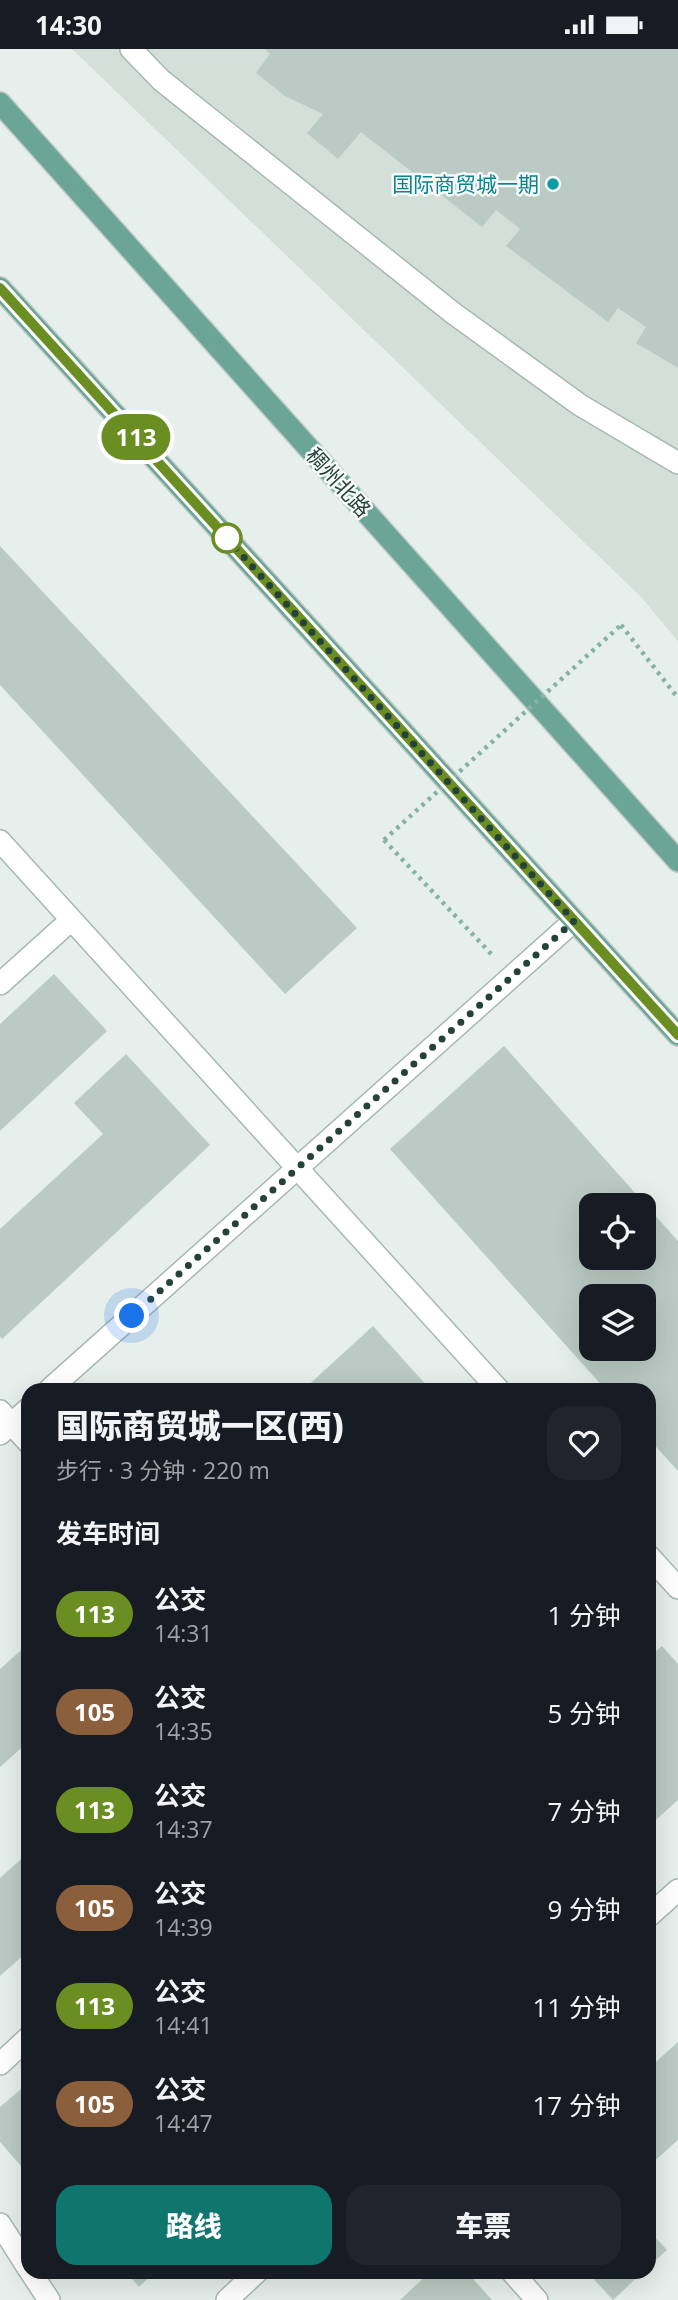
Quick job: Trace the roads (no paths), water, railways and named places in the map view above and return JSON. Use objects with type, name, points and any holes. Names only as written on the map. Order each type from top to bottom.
[{"type":"main road","name":"稠州北路","points":[[0,103],[678,861]]},
{"type":"main road","points":[[0,288],[678,1035]]},
{"type":"street","points":[[131,49],[161,81],[453,313],[580,405],[678,463]]},
{"type":"street","points":[[0,841],[493,1383]]},
{"type":"street","points":[[0,984],[71,920]]},
{"type":"street","points":[[57,1383],[574,921]]},
{"type":"street","points":[[21,1413],[4,1423],[21,1436]]},
{"type":"street","points":[[656,1564],[678,1588]]},
{"type":"street","points":[[656,1910],[678,1890]]},
{"type":"street","points":[[0,2064],[21,2044]]},
{"type":"street","points":[[0,2224],[21,2257]]},
{"type":"street","points":[[35,2279],[49,2300]]},
{"type":"street","points":[[227,2300],[249,2279]]},
{"type":"street","points":[[518,2279],[537,2300]]},
{"type":"place","name":"国际商贸城一期","points":[[553,184]]}]
